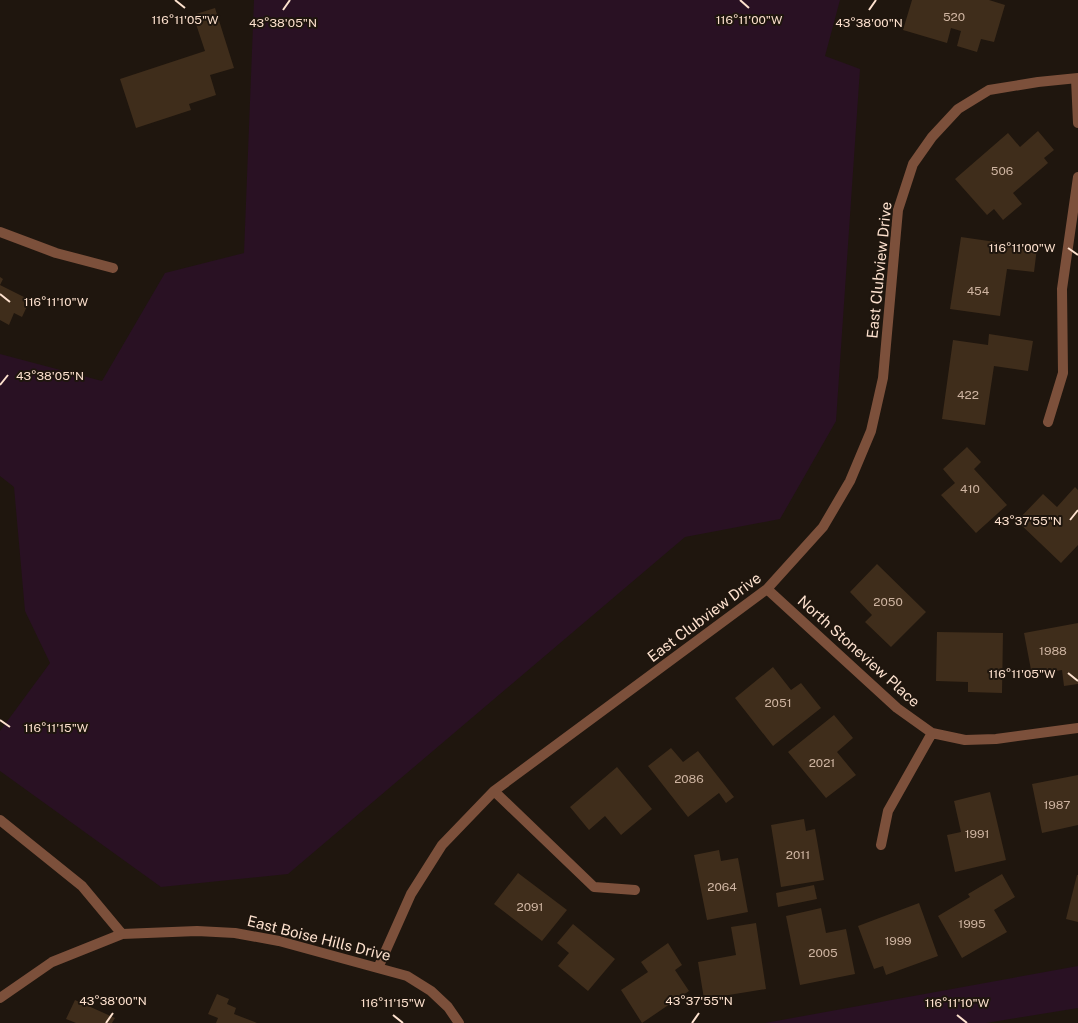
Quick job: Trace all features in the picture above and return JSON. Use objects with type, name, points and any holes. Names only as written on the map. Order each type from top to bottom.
[{"type":"street","points":[[1077,78],[1078,123]]},
{"type":"street","name":"East Clubview Drive","points":[[378,968],[410,894],[442,845],[494,791],[767,589],[823,527],[850,481],[871,431],[883,378],[898,210],[913,164],[932,137],[958,108],[989,90],[1077,78]]},
{"type":"street","points":[[1048,422],[1063,373],[1062,289],[1078,177]]},
{"type":"street","points":[[0,232],[56,253],[114,268]]},
{"type":"street","name":"North Stoneview Place","points":[[767,589],[897,708],[932,733],[965,740],[996,739],[1078,728]]},
{"type":"street","points":[[881,845],[888,811],[932,733]]},
{"type":"street","points":[[494,791],[594,887],[635,890]]},
{"type":"street","points":[[0,820],[82,886],[122,934]]},
{"type":"street","name":"East Boise Hills Drive","points":[[0,998],[52,962],[122,934],[197,931],[235,933],[278,941],[407,976],[431,991],[448,1007],[460,1023]]},
{"type":"shaded area","points":[[254,0],[840,0],[825,56],[860,69],[836,421],[780,519],[685,537],[288,874],[161,887],[0,771],[0,731],[50,663],[25,611],[14,487],[0,476],[0,354],[102,381],[165,273],[244,253]]},
{"type":"shaded area","points":[[1078,966],[1078,1008],[986,1023],[765,1023]]},
{"type":"building","points":[[912,0],[989,0],[1005,5],[994,42],[981,39],[977,52],[957,46],[961,31],[951,28],[947,43],[903,30]]},
{"type":"building","points":[[215,8],[234,68],[210,75],[216,95],[189,104],[191,110],[136,128],[120,79],[205,51],[193,15]]},
{"type":"building","points":[[1038,131],[1054,150],[1044,158],[1048,163],[1013,193],[1022,204],[1003,220],[994,209],[987,215],[955,179],[1008,133],[1020,147]]},
{"type":"building","points":[[961,237],[1037,248],[1034,272],[1007,269],[1000,316],[950,309]]},
{"type":"building","points":[[0,285],[30,300],[22,317],[14,313],[9,325],[0,320]]},
{"type":"building","points":[[989,334],[1033,341],[1028,371],[994,366],[985,425],[942,419],[953,340],[988,345]]},
{"type":"building","points":[[967,447],[981,462],[974,469],[1007,505],[976,533],[941,495],[955,483],[943,469]]},
{"type":"building","points":[[1075,487],[1078,490],[1078,545],[1061,563],[1017,521],[1043,494],[1057,507]]},
{"type":"building","points":[[877,564],[926,612],[891,647],[865,622],[872,615],[850,592]]},
{"type":"building","points":[[1078,623],[1078,684],[1064,686],[1062,670],[1032,675],[1024,633]]},
{"type":"building","points":[[937,632],[1003,633],[1002,693],[968,692],[968,682],[936,681]]},
{"type":"building","points":[[773,667],[791,690],[801,683],[821,708],[773,746],[735,698]]},
{"type":"building","points":[[834,715],[853,738],[837,752],[856,775],[826,798],[788,752]]},
{"type":"building","points":[[671,748],[683,762],[698,751],[734,797],[726,803],[719,793],[688,817],[648,766]]},
{"type":"building","points":[[617,767],[652,809],[621,835],[605,816],[589,830],[570,807]]},
{"type":"building","points":[[1078,775],[1078,825],[1042,833],[1032,784]]},
{"type":"building","points":[[990,792],[1006,860],[955,872],[947,835],[961,832],[954,801]]},
{"type":"building","points":[[804,819],[806,831],[815,829],[824,880],[781,887],[771,825]]},
{"type":"building","points":[[719,850],[721,861],[738,858],[748,912],[707,920],[694,855]]},
{"type":"building","points":[[518,873],[567,910],[542,941],[494,904]]},
{"type":"building","points":[[1002,874],[1015,897],[994,910],[1007,932],[962,958],[938,916],[970,897],[968,894]]},
{"type":"building","points":[[1078,875],[1078,922],[1066,919]]},
{"type":"building","points":[[814,885],[817,899],[778,907],[776,893]]},
{"type":"building","points":[[919,903],[938,956],[886,975],[883,966],[874,969],[858,926]]},
{"type":"building","points":[[821,908],[826,933],[846,929],[855,974],[800,985],[786,916]]},
{"type":"building","points":[[756,923],[766,989],[704,999],[698,962],[736,955],[731,927]]},
{"type":"building","points":[[573,924],[615,959],[588,991],[558,966],[569,953],[557,943]]},
{"type":"building","points":[[668,943],[682,965],[675,970],[689,991],[642,1023],[621,990],[648,972],[641,962]]},
{"type":"building","points":[[217,994],[229,999],[227,1004],[236,1008],[234,1014],[257,1023],[216,1023],[218,1018],[208,1014]]},
{"type":"building","points":[[75,1000],[115,1018],[112,1023],[76,1023],[66,1019]]}]
